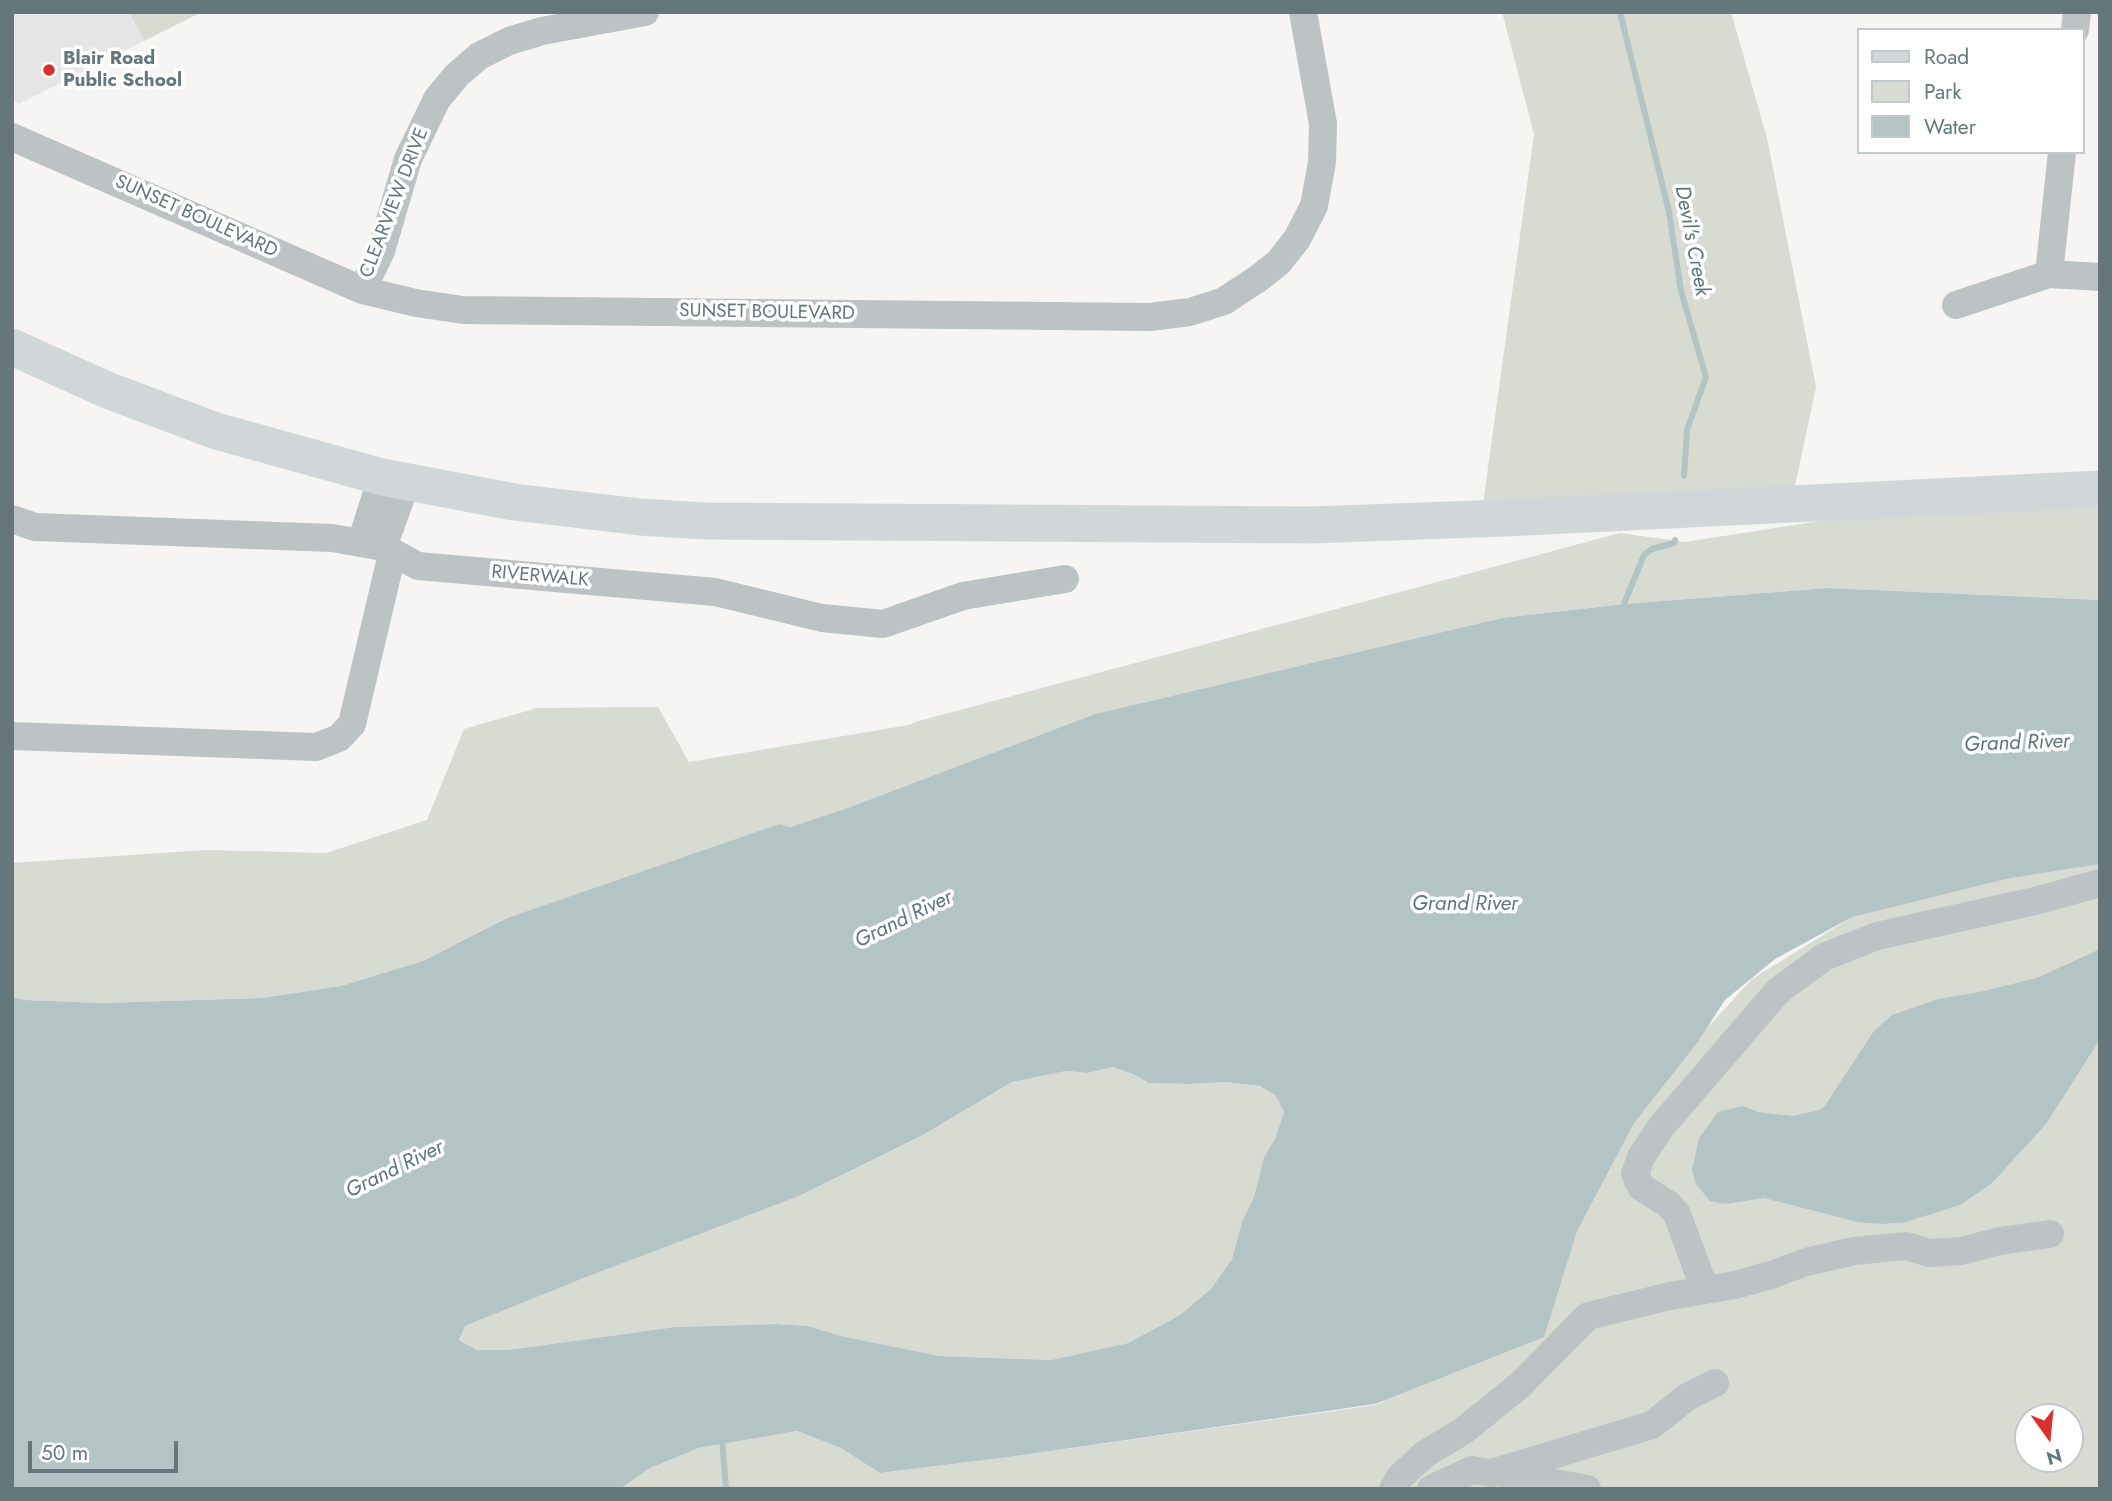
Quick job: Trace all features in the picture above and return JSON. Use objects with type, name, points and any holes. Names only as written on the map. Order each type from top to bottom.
[{"type":"main road","points":[[12,347],[107,390],[216,431],[394,480],[527,504],[640,517],[704,521],[1311,525],[2100,489]]},
{"type":"street","name":"CLEARVIEW DRIVE","points":[[362,290],[380,251],[408,159],[437,99],[457,75],[479,56],[509,41],[542,31],[645,12]]},
{"type":"street","name":"SUNSET BOULEVARD","points":[[12,137],[362,290],[416,303],[463,310],[1150,317],[1190,312],[1224,302],[1279,262],[1297,239],[1314,206],[1322,162],[1323,124],[1303,12]]},
{"type":"street","points":[[2049,274],[2062,154]]},
{"type":"street","points":[[1956,305],[2049,274],[2100,277]]},
{"type":"street","points":[[12,736],[317,747],[339,738],[352,724],[379,548],[394,480]]},
{"type":"street","name":"RIVERWALK","points":[[12,519],[36,527],[332,538],[379,548],[418,566],[715,592],[822,618],[883,624],[963,596],[1065,579]]},
{"type":"street","points":[[1705,1290],[1677,1214],[1668,1204],[1641,1187],[1635,1174],[1641,1157],[1661,1127],[1778,991],[1824,957],[1877,936],[2035,901],[2100,883]]},
{"type":"street","points":[[1393,1489],[1400,1476],[1425,1454],[1463,1431],[1520,1385],[1588,1317],[1670,1296],[1735,1285],[1806,1262],[1854,1251],[1906,1246],[1930,1253],[1961,1251],[2000,1241],[2050,1234]]},
{"type":"street","points":[[1492,1473],[1652,1425],[1687,1396],[1716,1383]]},
{"type":"street","points":[[1430,1489],[1472,1470],[1522,1473],[1549,1482],[1587,1489]]},
{"type":"shaded area","name":"Blair Road Public School","points":[[12,12],[129,12],[144,41],[19,104],[12,100]]},
{"type":"green space","points":[[129,12],[202,12],[144,41]]},
{"type":"green space","points":[[1502,12],[1731,12],[1767,138],[1816,387],[1795,486],[1482,511],[1534,134]]},
{"type":"green space","points":[[2100,506],[2100,600],[1828,588],[1624,604],[1502,618],[1095,714],[845,809],[790,827],[779,824],[507,918],[423,961],[341,986],[262,998],[103,1003],[25,1000],[12,997],[12,863],[206,850],[326,853],[427,820],[464,729],[537,708],[658,707],[689,762],[909,725],[1620,533],[1685,542],[1853,516]]},
{"type":"green space","points":[[2030,859],[2100,859],[2100,1489],[620,1489],[650,1468],[699,1448],[797,1431],[841,1448],[881,1473],[1375,1405],[1385,1401],[1606,1138],[1752,979],[1852,917]]},
{"type":"green space","points":[[1112,1067],[1149,1083],[1225,1082],[1260,1086],[1276,1096],[1284,1112],[1275,1139],[1264,1157],[1254,1197],[1242,1222],[1232,1259],[1211,1289],[1180,1315],[1128,1343],[1051,1360],[940,1356],[841,1336],[808,1326],[777,1324],[675,1327],[508,1350],[477,1350],[459,1340],[465,1326],[797,1197],[923,1135],[1012,1082],[1066,1071],[1088,1073]]},
{"type":"water","name":"Grand River","points":[[1828,588],[2100,600],[2100,864],[2010,878],[1852,917],[1775,959],[1725,1000],[1697,1043],[1634,1123],[1577,1231],[1544,1337],[1375,1404],[880,1473],[841,1448],[797,1431],[699,1448],[650,1468],[620,1489],[12,1489],[12,997],[25,1000],[103,1003],[262,998],[341,986],[423,961],[507,918],[779,824],[790,827],[845,809],[1095,714],[1502,618],[1624,604]],"holes":[[[1112,1067],[1149,1083],[1225,1082],[1260,1086],[1276,1096],[1284,1112],[1275,1139],[1264,1157],[1254,1197],[1242,1222],[1232,1259],[1211,1289],[1180,1315],[1128,1343],[1051,1360],[940,1356],[841,1336],[808,1326],[777,1324],[675,1327],[508,1350],[477,1350],[459,1340],[465,1326],[797,1197],[923,1135],[1012,1082],[1066,1071],[1088,1073]]]},
{"type":"water","points":[[2100,949],[2100,1039],[2046,1124],[1992,1183],[1960,1205],[1906,1222],[1882,1224],[1858,1222],[1764,1198],[1725,1204],[1710,1201],[1696,1184],[1692,1170],[1699,1138],[1718,1112],[1742,1106],[1758,1112],[1792,1116],[1816,1111],[1824,1107],[1874,1031],[1892,1015],[1939,999],[2037,978]]},
{"type":"waterway","name":"Devil's Creek","points":[[1620,12],[1669,212],[1681,291],[1706,377],[1687,430],[1684,476]]},
{"type":"waterway","name":"Devil's Creek","points":[[1624,604],[1644,555],[1652,549],[1674,543],[1675,540]]},
{"type":"waterway","points":[[722,1438],[726,1489]]},
{"type":"place","name":"Blair Road Public School","points":[[49,70]]}]
